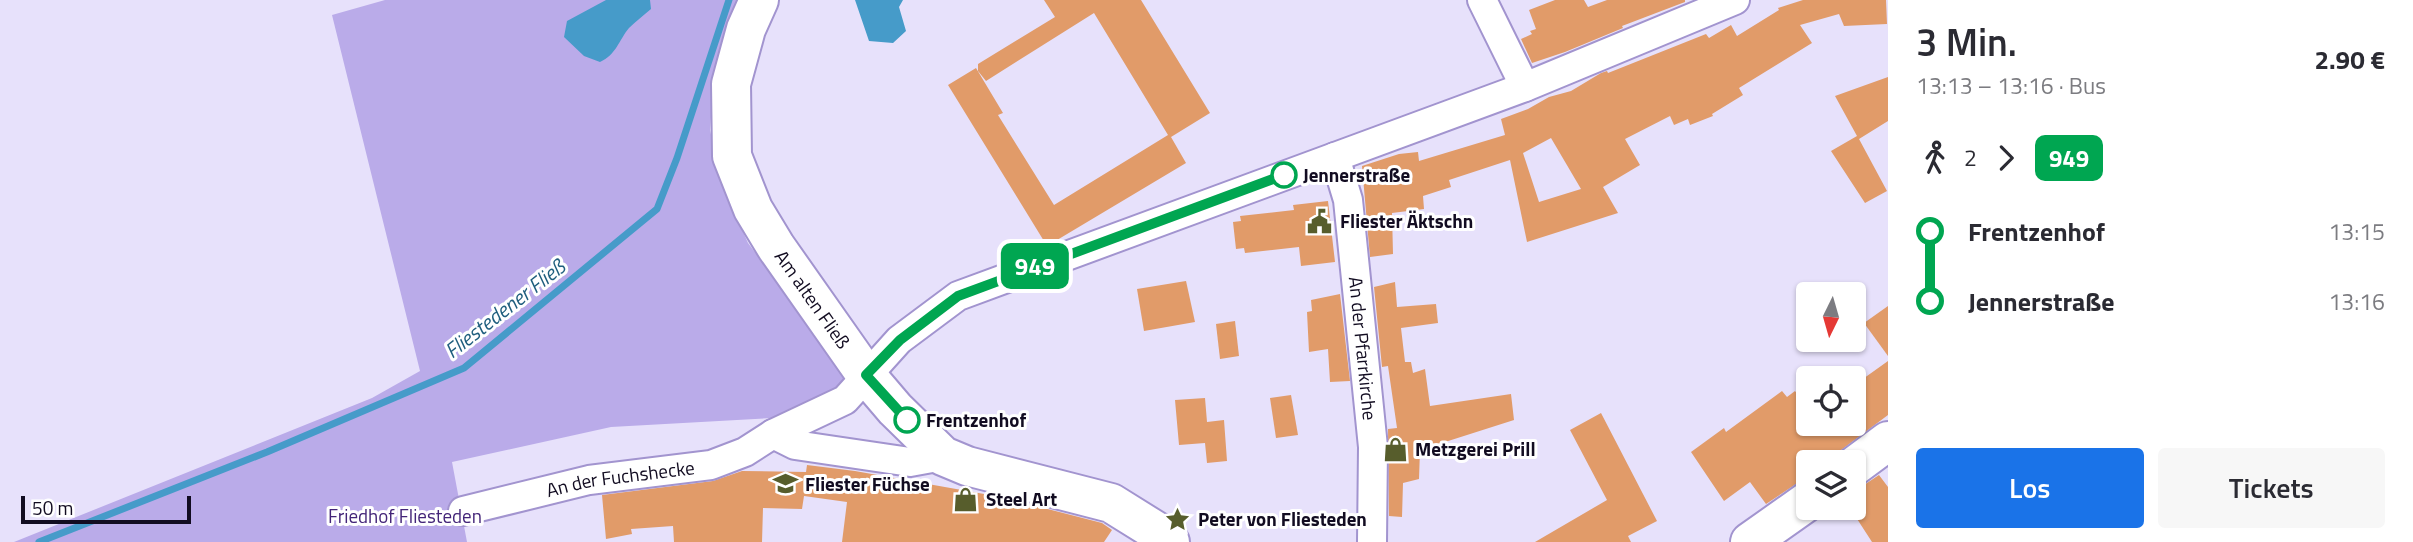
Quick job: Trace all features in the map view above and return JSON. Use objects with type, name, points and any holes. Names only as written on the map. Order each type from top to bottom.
[{"type":"main road","name":"Am alten Fließ","points":[[759,0],[746,29],[731,84],[732,156],[758,219],[866,375],[943,456],[967,467],[1111,503],[1170,542]]},
{"type":"main road","points":[[1866,457],[1888,440]]},
{"type":"main road","points":[[1750,542],[1796,509]]},
{"type":"street","points":[[1482,0],[1525,87]]},
{"type":"street","points":[[866,375],[900,340],[958,296],[1525,87],[1735,0]]},
{"type":"street","name":"An der Pfarrkirche","points":[[1335,157],[1348,200],[1373,447],[1372,542]]},
{"type":"street","name":"An der Fuchshecke","points":[[463,511],[589,480],[711,465],[745,452],[773,434],[845,400],[866,375]]},
{"type":"street","points":[[773,434],[795,445],[910,462],[943,456]]},
{"type":"green space","name":"Friedhof Fliesteden","points":[[385,0],[740,0],[715,66],[710,130],[722,185],[748,243],[853,383],[789,417],[611,427],[452,462],[467,542],[14,542],[372,398],[420,371],[332,15]]},
{"type":"water","points":[[606,0],[650,0],[651,9],[629,28],[614,51],[600,62],[584,56],[564,37],[567,21]]},
{"type":"water","points":[[855,0],[903,0],[899,7],[906,31],[893,43],[869,41]]},
{"type":"building","points":[[1044,0],[1141,0],[1210,113],[1171,137],[1186,163],[1047,246],[948,85],[976,68],[1003,113],[998,115],[1054,205],[1168,135],[1094,13],[986,81],[978,71],[978,64],[1055,17]]},
{"type":"building","points":[[1555,0],[1584,0],[1588,7],[1607,0],[1685,2],[1532,63],[1521,39],[1536,29],[1529,10]]},
{"type":"building","points":[[1803,0],[1886,0],[1887,24],[1844,26],[1839,14],[1800,25],[1812,43],[1739,88],[1743,95],[1712,114],[1713,116],[1690,125],[1688,119],[1674,125],[1670,116],[1625,139],[1640,165],[1603,187],[1618,213],[1527,242],[1510,160],[1449,180],[1451,187],[1423,196],[1424,209],[1392,213],[1393,254],[1370,257],[1362,166],[1399,154],[1418,152],[1419,161],[1505,135],[1501,119],[1528,109],[1549,97],[1571,91],[1601,73],[1608,73],[1706,34],[1709,38],[1731,25],[1737,36],[1779,10],[1778,8]],"holes":[[[1551,138],[1581,189],[1539,202],[1523,153]]]},
{"type":"building","points":[[1888,77],[1888,121],[1859,139],[1887,191],[1865,203],[1831,151],[1857,136],[1835,96]]},
{"type":"building","points":[[1328,201],[1335,262],[1301,266],[1299,247],[1245,253],[1244,248],[1236,249],[1233,222],[1241,221],[1240,216],[1294,210],[1293,205]]},
{"type":"building","points":[[1186,281],[1195,322],[1144,331],[1137,289]]},
{"type":"building","points":[[1395,282],[1397,307],[1436,304],[1438,323],[1401,328],[1405,362],[1411,362],[1413,373],[1425,369],[1430,406],[1511,394],[1514,420],[1420,450],[1419,479],[1403,483],[1402,517],[1389,516],[1388,429],[1397,428],[1388,366],[1382,367],[1374,287]]},
{"type":"building","points":[[1340,294],[1350,381],[1330,382],[1328,349],[1309,352],[1307,312],[1312,311],[1311,300]]},
{"type":"building","points":[[1888,306],[1888,356],[1866,326],[1866,322]]},
{"type":"building","points":[[1235,321],[1239,356],[1220,359],[1216,324]]},
{"type":"building","points":[[1888,361],[1888,415],[1866,431],[1866,377]]},
{"type":"building","points":[[1782,391],[1787,397],[1795,391],[1796,436],[1860,436],[1841,450],[1796,450],[1796,484],[1766,504],[1750,482],[1724,501],[1691,452],[1724,428],[1726,432]]},
{"type":"building","points":[[1291,395],[1298,435],[1276,438],[1270,398]]},
{"type":"building","points":[[1205,398],[1207,422],[1224,420],[1227,461],[1207,463],[1205,443],[1179,445],[1175,400]]},
{"type":"building","points":[[1601,413],[1657,521],[1628,536],[1631,542],[1535,542],[1607,500],[1570,430]]},
{"type":"building","points":[[807,465],[1001,497],[1102,523],[1112,530],[1104,542],[842,542],[847,502],[804,496],[802,509],[763,508],[762,542],[674,542],[673,526],[631,529],[632,534],[606,539],[602,495],[713,481],[742,471],[806,472]]},
{"type":"building","points":[[1879,475],[1888,487],[1888,542],[1872,542],[1858,520],[1866,520],[1866,484]]},
{"type":"waterway","name":"Fliestedener Fließ","points":[[39,542],[267,452],[464,368],[657,209],[677,158],[729,0]]},
{"type":"bus line","name":"949","points":[[907,420],[866,375],[900,340],[958,296],[1284,175]]},
{"type":"place","name":"Jennerstraße","points":[[1284,175]]},
{"type":"place","name":"Fliester Äktschn","points":[[1320,221]]},
{"type":"place","name":"Frentzenhof","points":[[907,420]]},
{"type":"place","name":"Metzgerei Prill","points":[[1395,449]]},
{"type":"place","name":"Fliester Füchse","points":[[785,484]]},
{"type":"place","name":"Steel Art","points":[[966,499]]},
{"type":"place","name":"Peter von Fliesteden","points":[[1178,519]]}]
